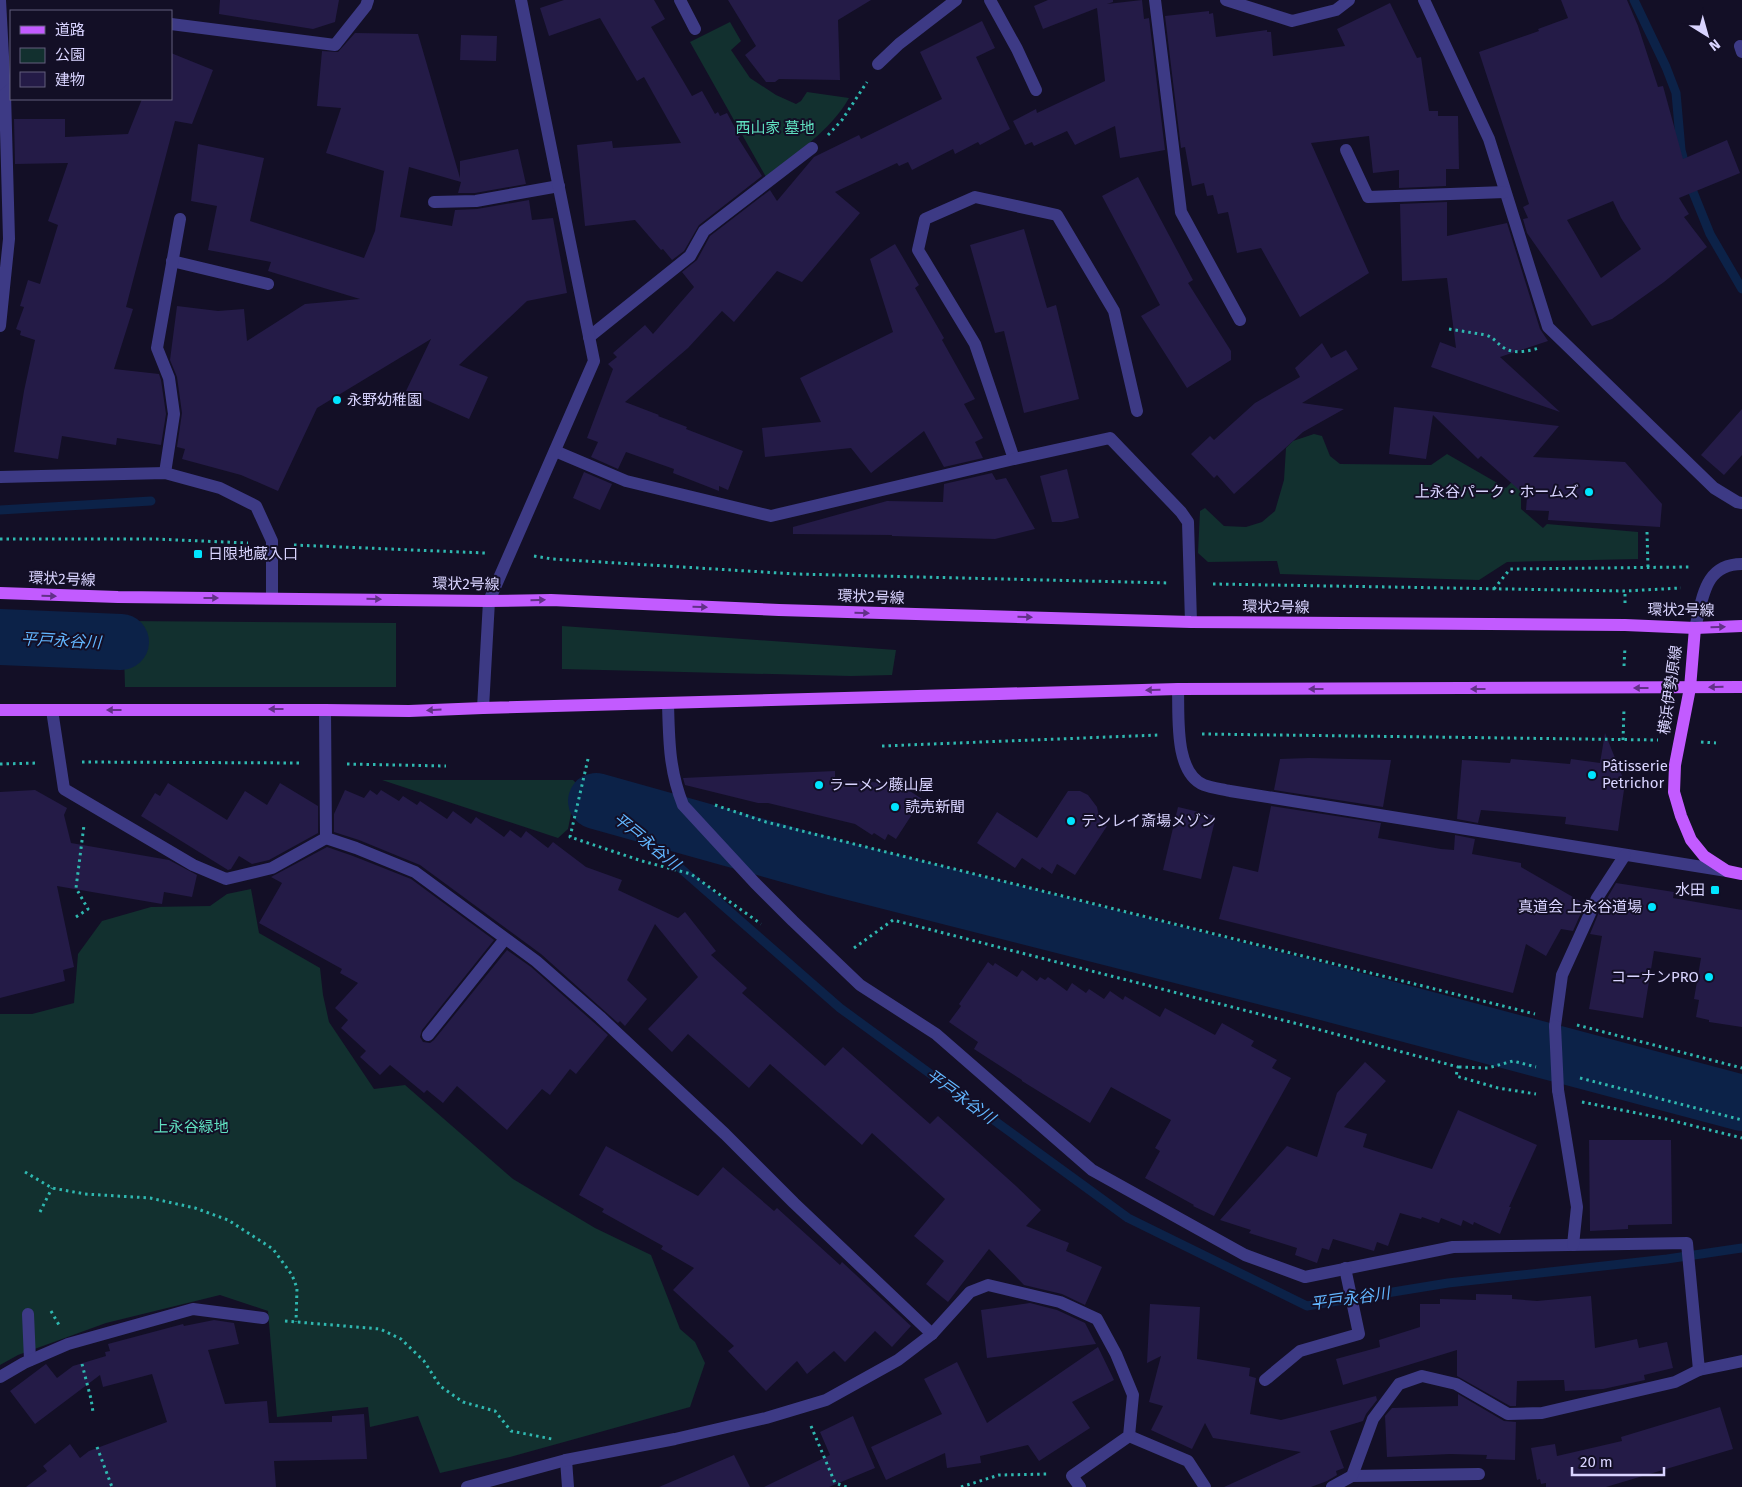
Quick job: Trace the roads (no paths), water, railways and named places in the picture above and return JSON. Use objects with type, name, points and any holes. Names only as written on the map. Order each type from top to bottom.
[{"type":"main road","name":"環状2号線","points":[[0,593],[118,597],[551,600],[779,610],[1191,622],[1625,625],[1695,628],[1742,626]]},
{"type":"main road","name":"横浜伊勢原線","points":[[1695,628],[1690,688],[1675,765],[1674,792],[1680,816],[1691,840],[1704,856],[1727,871],[1742,874]]},
{"type":"main road","points":[[0,710],[408,711],[1178,689],[1742,687]]},
{"type":"street","points":[[0,0],[8,91],[9,239],[0,326]]},
{"type":"street","points":[[172,24],[335,45],[366,6],[368,0]]},
{"type":"street","points":[[482,708],[489,601],[594,361],[521,0]]},
{"type":"street","points":[[680,0],[696,29]]},
{"type":"street","points":[[878,64],[899,44],[956,0]]},
{"type":"street","points":[[990,0],[1017,49],[1036,90]]},
{"type":"street","points":[[1156,0],[1182,212],[1240,320]]},
{"type":"street","points":[[1226,0],[1292,20],[1336,10],[1349,0]]},
{"type":"street","points":[[1424,0],[1489,139],[1548,327],[1714,488],[1742,503]]},
{"type":"street","points":[[589,337],[690,256],[704,231],[812,148]]},
{"type":"street","points":[[1346,150],[1368,196],[1505,192]]},
{"type":"street","points":[[434,202],[476,201],[559,186]]},
{"type":"street","points":[[1014,459],[975,344],[918,250],[925,219],[975,197],[1057,215],[1114,312],[1136,411]]},
{"type":"street","points":[[165,473],[174,414],[169,378],[157,348],[180,219]]},
{"type":"street","points":[[172,261],[268,284]]},
{"type":"street","points":[[555,451],[626,480],[771,516],[1110,438],[1181,512],[1188,522],[1191,622]]},
{"type":"street","points":[[0,477],[165,473],[220,488],[256,506],[272,544],[272,598]]},
{"type":"street","points":[[1695,628],[1706,587],[1714,572],[1731,564],[1742,564]]},
{"type":"street","points":[[1178,689],[1182,756],[1190,775],[1203,785],[1230,791],[1727,871]]},
{"type":"street","points":[[668,703],[670,760],[684,805],[755,883],[860,985],[936,1034],[1092,1170],[1245,1255],[1305,1276],[1453,1246],[1686,1242],[1699,1370]]},
{"type":"street","points":[[52,710],[64,789],[192,866],[226,879],[272,868],[326,838],[415,872],[536,961],[600,1017],[725,1134],[794,1203],[932,1334]]},
{"type":"street","points":[[325,710],[326,838]]},
{"type":"street","points":[[1573,1244],[1577,1207],[1559,1094],[1555,1023],[1562,975],[1596,898],[1625,855]]},
{"type":"street","points":[[428,1035],[505,939]]},
{"type":"street","points":[[1265,1380],[1300,1351],[1359,1334],[1345,1268]]},
{"type":"street","points":[[468,1487],[566,1460],[766,1418],[826,1400],[898,1360],[932,1334],[970,1292],[988,1285],[1060,1302],[1097,1319],[1116,1354],[1133,1395],[1130,1436]]},
{"type":"street","points":[[0,1377],[30,1360],[68,1344],[193,1310],[262,1318]]},
{"type":"street","points":[[28,1314],[30,1360]]},
{"type":"street","points":[[1352,1476],[1373,1420],[1399,1384],[1422,1376],[1456,1384],[1508,1414],[1542,1413],[1675,1382],[1699,1370],[1742,1361]]},
{"type":"street","points":[[1080,1487],[1072,1476],[1130,1436]]},
{"type":"street","points":[[1130,1436],[1188,1461],[1204,1487]]},
{"type":"street","points":[[566,1460],[568,1487]]},
{"type":"street","points":[[1332,1487],[1352,1476],[1478,1474]]},
{"type":"waterway","points":[[1634,0],[1666,67],[1676,93],[1681,150],[1686,169]]},
{"type":"waterway","points":[[1689,182],[1710,234],[1742,289]]},
{"type":"waterway","points":[[0,510],[151,501]]},
{"type":"waterway","name":"平戸永谷川","points":[[0,637],[121,642]]},
{"type":"waterway","name":"平戸永谷川","points":[[596,801],[671,860],[840,1008],[1128,1218],[1307,1306],[1448,1283],[1667,1259],[1742,1248]]},
{"type":"waterway","name":"平戸永谷川","points":[[596,801],[832,867],[1328,993],[1742,1103]]},
{"type":"place","name":"永野幼稚園","points":[[337,400]]},
{"type":"place","name":"上永谷パーク・ホームズ","points":[[1589,492]]},
{"type":"place","name":"日限地蔵入口","points":[[198,554]]},
{"type":"place","name":"Pâtisserie Petrichor","points":[[1592,775]]},
{"type":"place","name":"ラーメン藤山屋","points":[[819,785]]},
{"type":"place","name":"読売新聞","points":[[895,807]]},
{"type":"place","name":"テンレイ斎場メゾン","points":[[1071,821]]},
{"type":"place","name":"水田","points":[[1715,890]]},
{"type":"place","name":"真道会 上永谷道場","points":[[1652,907]]},
{"type":"place","name":"コーナンPRO","points":[[1709,977]]},
{"type":"park label","name":"西山家 墓地","points":[[775,128]]},
{"type":"park label","name":"上永谷緑地","points":[[191,1127]]}]
